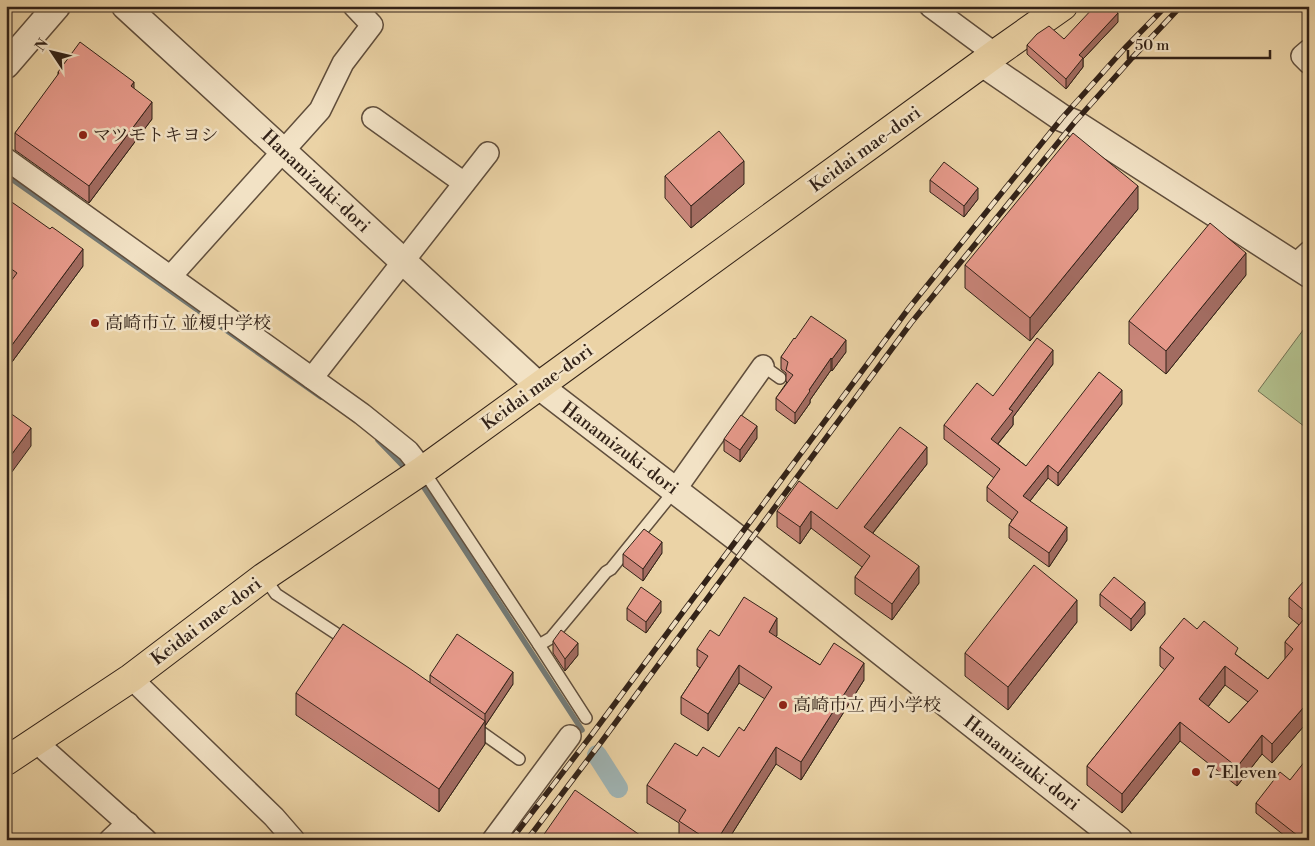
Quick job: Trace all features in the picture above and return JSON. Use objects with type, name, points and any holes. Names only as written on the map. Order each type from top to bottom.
[{"type":"main road","name":"Keidai mae-dori","points":[[6,761],[131,678],[264,577],[423,470],[1063,6]]},
{"type":"street","points":[[6,65],[57,6]]},
{"type":"street","name":"Hanamizuki-dori","points":[[126,6],[539,386],[737,538],[1119,840]]},
{"type":"street","points":[[172,276],[320,110],[343,63],[372,26],[354,6]]},
{"type":"street","points":[[930,6],[989,59],[1062,118],[1304,264]]},
{"type":"street","points":[[1309,50],[1302,56],[1309,63]]},
{"type":"street","points":[[373,118],[464,183]]},
{"type":"street","points":[[312,378],[488,153]]},
{"type":"street","points":[[6,159],[172,276],[362,414],[408,451],[423,470]]},
{"type":"street","points":[[675,490],[772,372]]},
{"type":"street","points":[[131,678],[274,817],[294,840]]},
{"type":"street","points":[[493,840],[570,736]]},
{"type":"street","points":[[35,741],[146,840]]},
{"type":"street","points":[[110,840],[128,823]]},
{"type":"lane","points":[[423,470],[586,718]]},
{"type":"lane","points":[[539,645],[550,638],[675,490]]},
{"type":"lane","points":[[264,577],[276,594],[357,647]]},
{"type":"lane","points":[[466,722],[519,759]]},
{"type":"green space","points":[[1309,322],[1309,430],[1258,391]]},
{"type":"building","points":[[1095,6],[1110,6],[1118,13],[1079,55],[1083,58],[1066,79],[1027,45],[1037,34],[1049,26],[1064,39]]},
{"type":"building","name":"マツモトキヨシ","points":[[80,42],[134,82],[131,86],[152,102],[89,186],[15,133]]},
{"type":"building","points":[[719,131],[744,161],[691,206],[665,176]]},
{"type":"building","points":[[1073,133],[1138,186],[1030,318],[965,265]]},
{"type":"building","points":[[944,162],[978,188],[964,206],[930,180]]},
{"type":"building","points":[[6,198],[50,229],[52,227],[83,249],[6,353],[6,288],[17,273],[6,265]]},
{"type":"building","points":[[1210,223],[1246,253],[1166,351],[1129,321]]},
{"type":"building","points":[[811,316],[846,340],[831,358],[795,413],[776,398],[793,375],[786,370],[788,362],[781,357]]},
{"type":"building","points":[[1037,338],[1053,350],[1009,409],[1013,411],[991,439],[1026,466],[1099,372],[1122,390],[1058,473],[1048,465],[1023,496],[1067,527],[1049,553],[1009,525],[1018,512],[987,487],[1000,469],[944,425],[977,383],[993,396]]},
{"type":"building","points":[[6,410],[31,428],[6,462]]},
{"type":"building","points":[[741,415],[757,426],[740,450],[724,439]]},
{"type":"building","points":[[900,427],[927,447],[864,527],[919,566],[892,604],[855,577],[870,556],[811,511],[800,527],[777,511],[799,481],[837,509]]},
{"type":"building","points":[[644,529],[662,542],[643,569],[623,554]]},
{"type":"building","points":[[1034,565],[1077,600],[1008,687],[965,653]]},
{"type":"building","points":[[1114,577],[1145,602],[1131,619],[1100,594]]},
{"type":"building","points":[[1304,581],[1309,585],[1309,701],[1272,744],[1262,735],[1237,767],[1180,722],[1122,794],[1087,766],[1174,658],[1160,647],[1184,618],[1197,629],[1204,621],[1238,648],[1235,654],[1268,679],[1293,649],[1285,642],[1308,614],[1289,598]],"holes":[[[1225,666],[1258,691],[1229,723],[1199,699]]]},
{"type":"building","points":[[641,587],[661,601],[646,622],[627,608]]},
{"type":"building","points":[[744,597],[777,618],[769,632],[820,665],[834,643],[864,663],[801,762],[776,747],[717,840],[708,840],[679,821],[686,810],[647,785],[675,743],[697,756],[703,747],[719,757],[739,727],[744,731],[772,687],[739,665],[708,714],[681,697],[708,656],[697,649],[710,630],[719,636]]},
{"type":"building","points":[[343,624],[485,721],[439,789],[296,693]]},
{"type":"building","points":[[561,630],[578,643],[565,659],[553,641]]},
{"type":"building","points":[[457,634],[513,672],[485,714],[430,675]]},
{"type":"building","points":[[1309,756],[1309,830],[1302,839],[1256,803],[1280,772],[1290,780]]},
{"type":"building","points":[[575,790],[647,840],[540,840]]},
{"type":"waterway","points":[[6,175],[321,397]]},
{"type":"waterway","points":[[378,440],[408,471]]},
{"type":"waterway","points":[[418,481],[582,730]]},
{"type":"waterway","points":[[597,755],[618,788]]},
{"type":"railway","points":[[511,840],[593,733],[909,308],[1062,118],[1124,49],[1166,6]]},
{"type":"railway","points":[[527,840],[911,323],[1074,123],[1181,6]]},
{"type":"place","name":"マツモトキヨシ","points":[[83,135]]},
{"type":"place","name":"高崎市立 並榎中学校","points":[[95,323]]},
{"type":"place","name":"高崎市立 西小学校","points":[[783,705]]},
{"type":"place","name":"7-Eleven","points":[[1196,772]]}]
